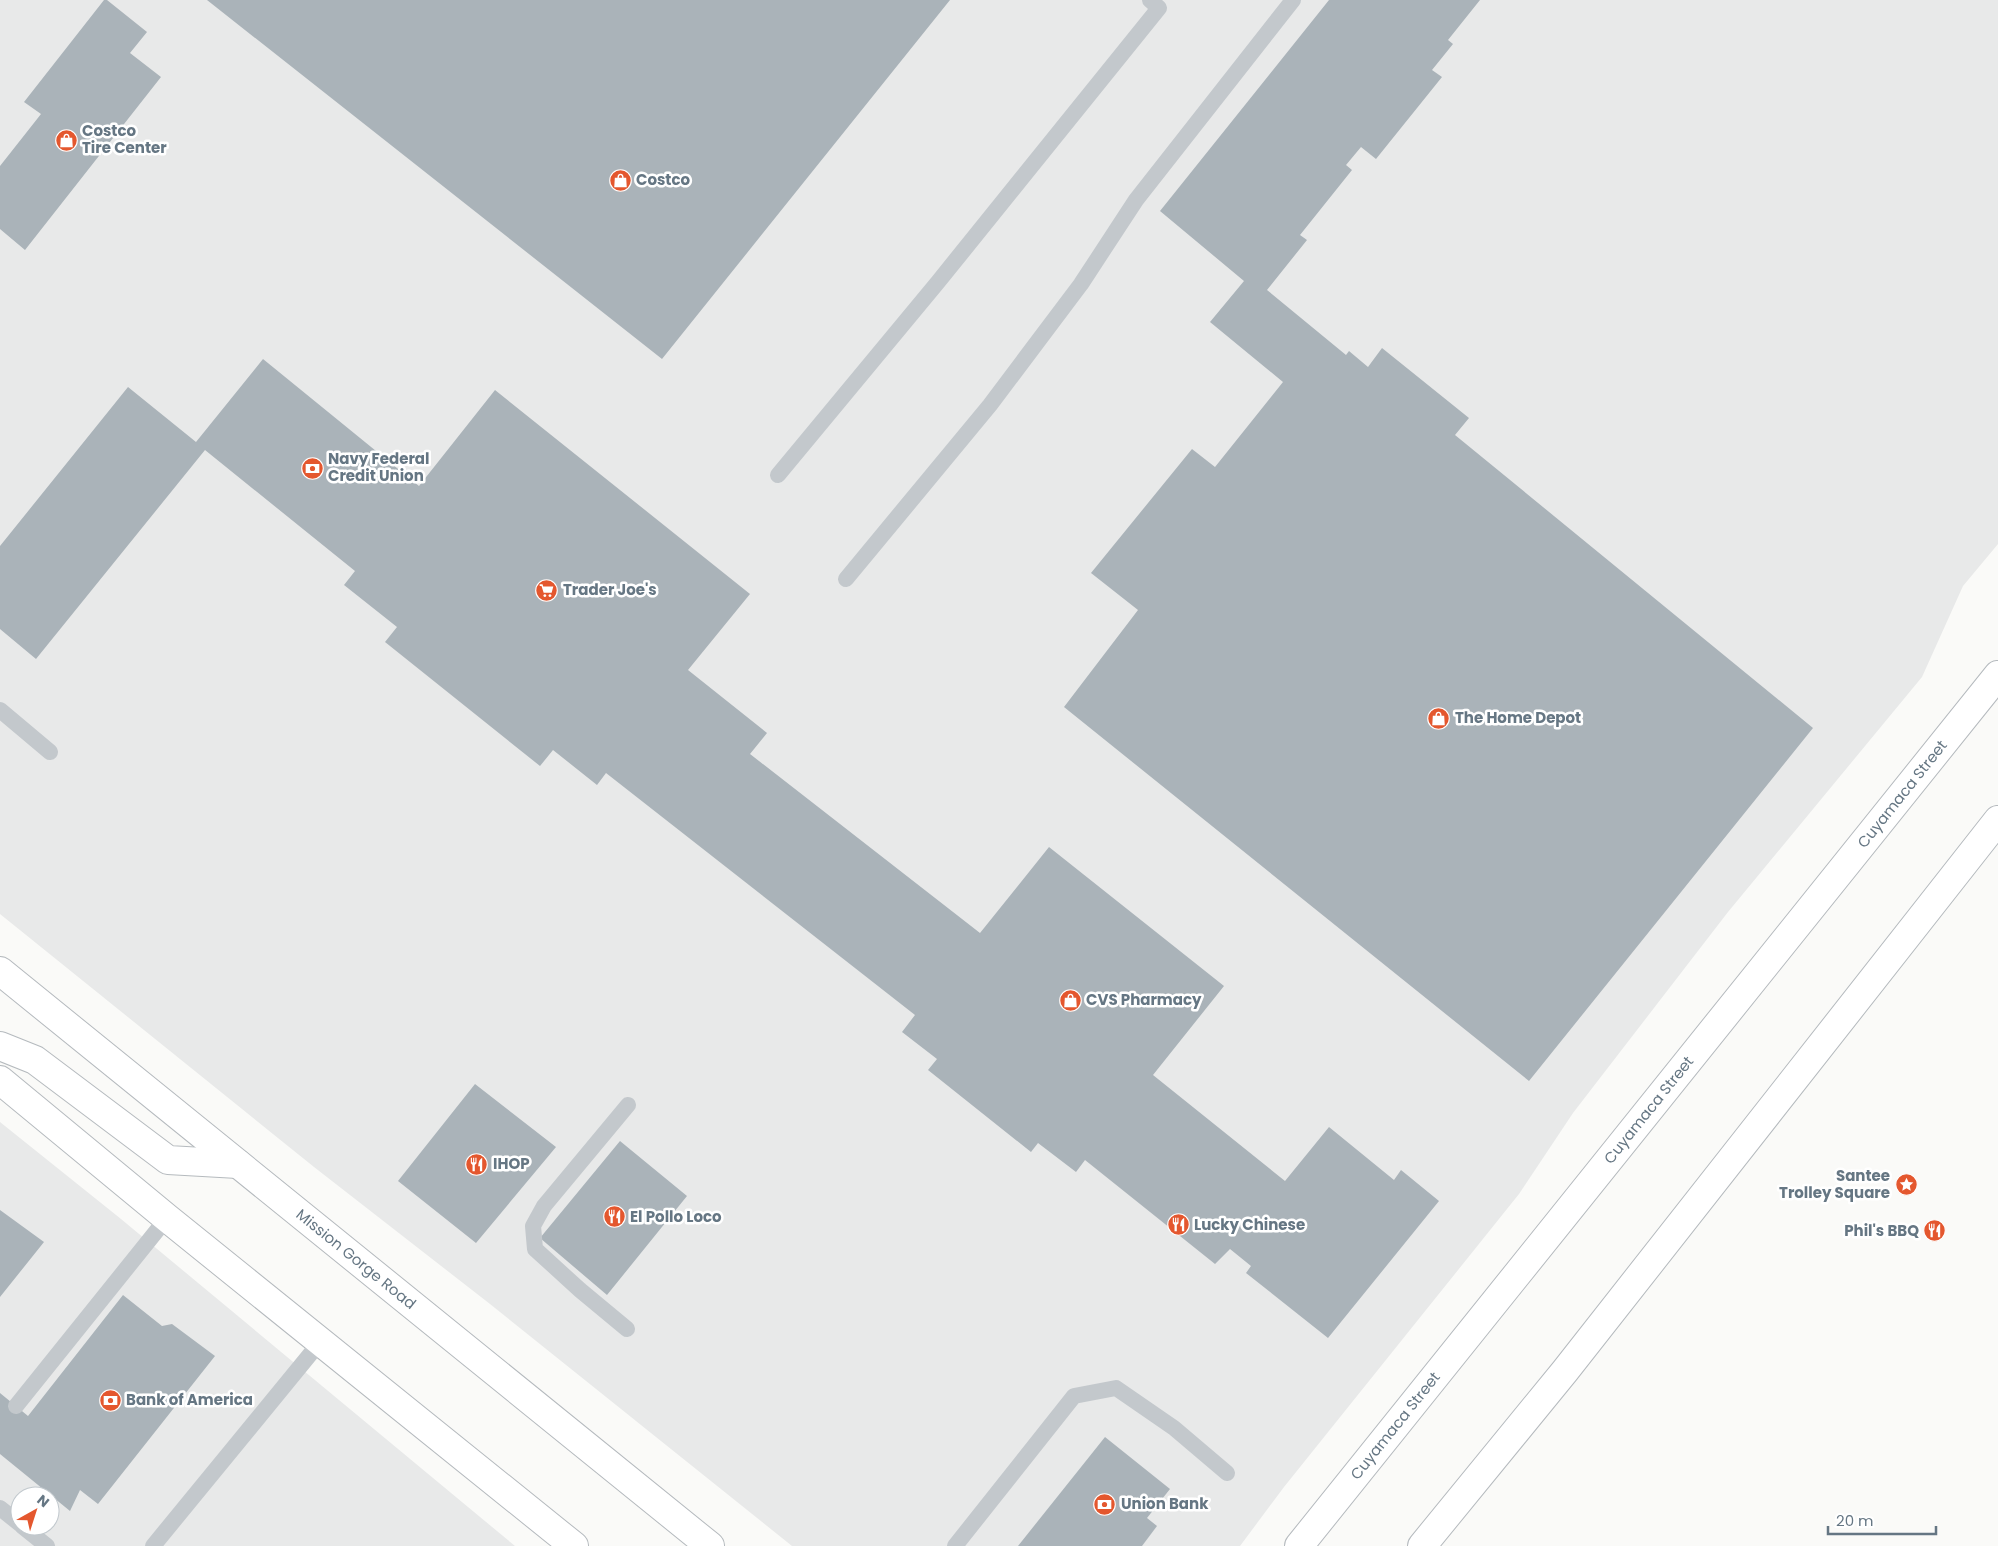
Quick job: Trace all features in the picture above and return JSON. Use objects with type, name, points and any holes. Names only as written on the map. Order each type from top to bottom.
[{"type":"main road","name":"Cuyamaca Street","points":[[1299,1546],[1998,674]]},
{"type":"main road","points":[[1422,1546],[1565,1371],[1998,820]]},
{"type":"main road","name":"Mission Gorge Road","points":[[0,971],[710,1546]]},
{"type":"main road","points":[[0,1046],[34,1060],[168,1160],[238,1164]]},
{"type":"main road","points":[[0,1080],[167,1218],[574,1546]]},
{"type":"lane","points":[[778,475],[938,282],[1159,8],[1150,0]]},
{"type":"lane","points":[[846,579],[990,405],[1081,284],[1136,200],[1293,0]]},
{"type":"lane","points":[[0,710],[50,752]]},
{"type":"lane","points":[[628,1106],[544,1206],[533,1226],[534,1249],[628,1330]]},
{"type":"lane","points":[[16,1406],[167,1218]]},
{"type":"lane","points":[[154,1546],[321,1341]]},
{"type":"lane","points":[[956,1546],[1074,1396],[1116,1388],[1174,1428],[1227,1473]]},
{"type":"lane","points":[[0,1508],[10,1516]]},
{"type":"lane","points":[[35,1536],[47,1546]]},
{"type":"shaded area","points":[[0,0],[1998,0],[1998,544],[1963,586],[1922,677],[1728,912],[1573,1113],[1519,1194],[1284,1487],[1240,1546],[792,1546],[490,1304],[314,1167],[0,914]]},
{"type":"shaded area","points":[[0,1122],[121,1219],[515,1546],[0,1546]]},
{"type":"building","name":"Costco Tire Center","points":[[104,0],[107,0],[147,32],[130,53],[161,77],[25,250],[0,229],[0,166],[41,114],[24,102]]},
{"type":"building","name":"Costco","points":[[207,0],[950,0],[662,359]]},
{"type":"building","name":"The Home Depot","points":[[1329,0],[1480,0],[1448,40],[1453,44],[1432,70],[1442,77],[1376,159],[1361,147],[1346,165],[1352,170],[1300,235],[1307,240],[1267,290],[1346,355],[1349,351],[1368,367],[1382,348],[1469,418],[1455,435],[1813,728],[1529,1081],[1064,707],[1138,610],[1091,573],[1192,449],[1215,467],[1283,382],[1210,322],[1244,281],[1160,211]]},
{"type":"building","points":[[263,359],[419,486],[495,390],[750,594],[688,670],[767,733],[750,754],[980,933],[1049,847],[1224,986],[1153,1075],[1285,1181],[1329,1127],[1394,1180],[1401,1170],[1439,1201],[1328,1338],[1246,1273],[1251,1266],[1230,1249],[1215,1264],[1085,1160],[1076,1172],[1038,1143],[1031,1152],[928,1070],[937,1059],[902,1032],[915,1015],[606,773],[597,785],[553,750],[540,766],[385,642],[397,627],[344,585],[355,571],[205,450],[36,659],[0,629],[0,546],[128,387],[196,442]]},
{"type":"building","name":"IHOP","points":[[475,1084],[556,1147],[476,1243],[398,1181]]},
{"type":"building","name":"El Pollo Loco","points":[[620,1141],[687,1196],[607,1295],[540,1238]]},
{"type":"building","points":[[0,1210],[44,1242],[0,1297]]},
{"type":"building","name":"Bank of America","points":[[123,1295],[162,1326],[172,1324],[215,1356],[98,1504],[80,1490],[70,1511],[60,1503],[60,1486],[39,1486],[0,1454],[0,1393],[28,1416]]},
{"type":"building","name":"Union Bank","points":[[1105,1437],[1170,1489],[1147,1518],[1157,1526],[1142,1546],[1018,1546]]},
{"type":"place","name":"Costco Tire Center","points":[[66,140]]},
{"type":"place","name":"Costco","points":[[620,180]]},
{"type":"place","name":"Navy Federal Credit Union","points":[[312,468]]},
{"type":"place","name":"Trader Joe's","points":[[547,590]]},
{"type":"place","name":"The Home Depot","points":[[1439,718]]},
{"type":"place","name":"CVS Pharmacy","points":[[1070,1000]]},
{"type":"place","name":"IHOP","points":[[477,1164]]},
{"type":"place","name":"Santee Trolley Square","points":[[1906,1185]]},
{"type":"place","name":"El Pollo Loco","points":[[614,1217]]},
{"type":"place","name":"Lucky Chinese","points":[[1178,1225]]},
{"type":"place","name":"Phil's BBQ","points":[[1935,1231]]},
{"type":"place","name":"Bank of America","points":[[110,1400]]},
{"type":"place","name":"Union Bank","points":[[1105,1504]]}]
